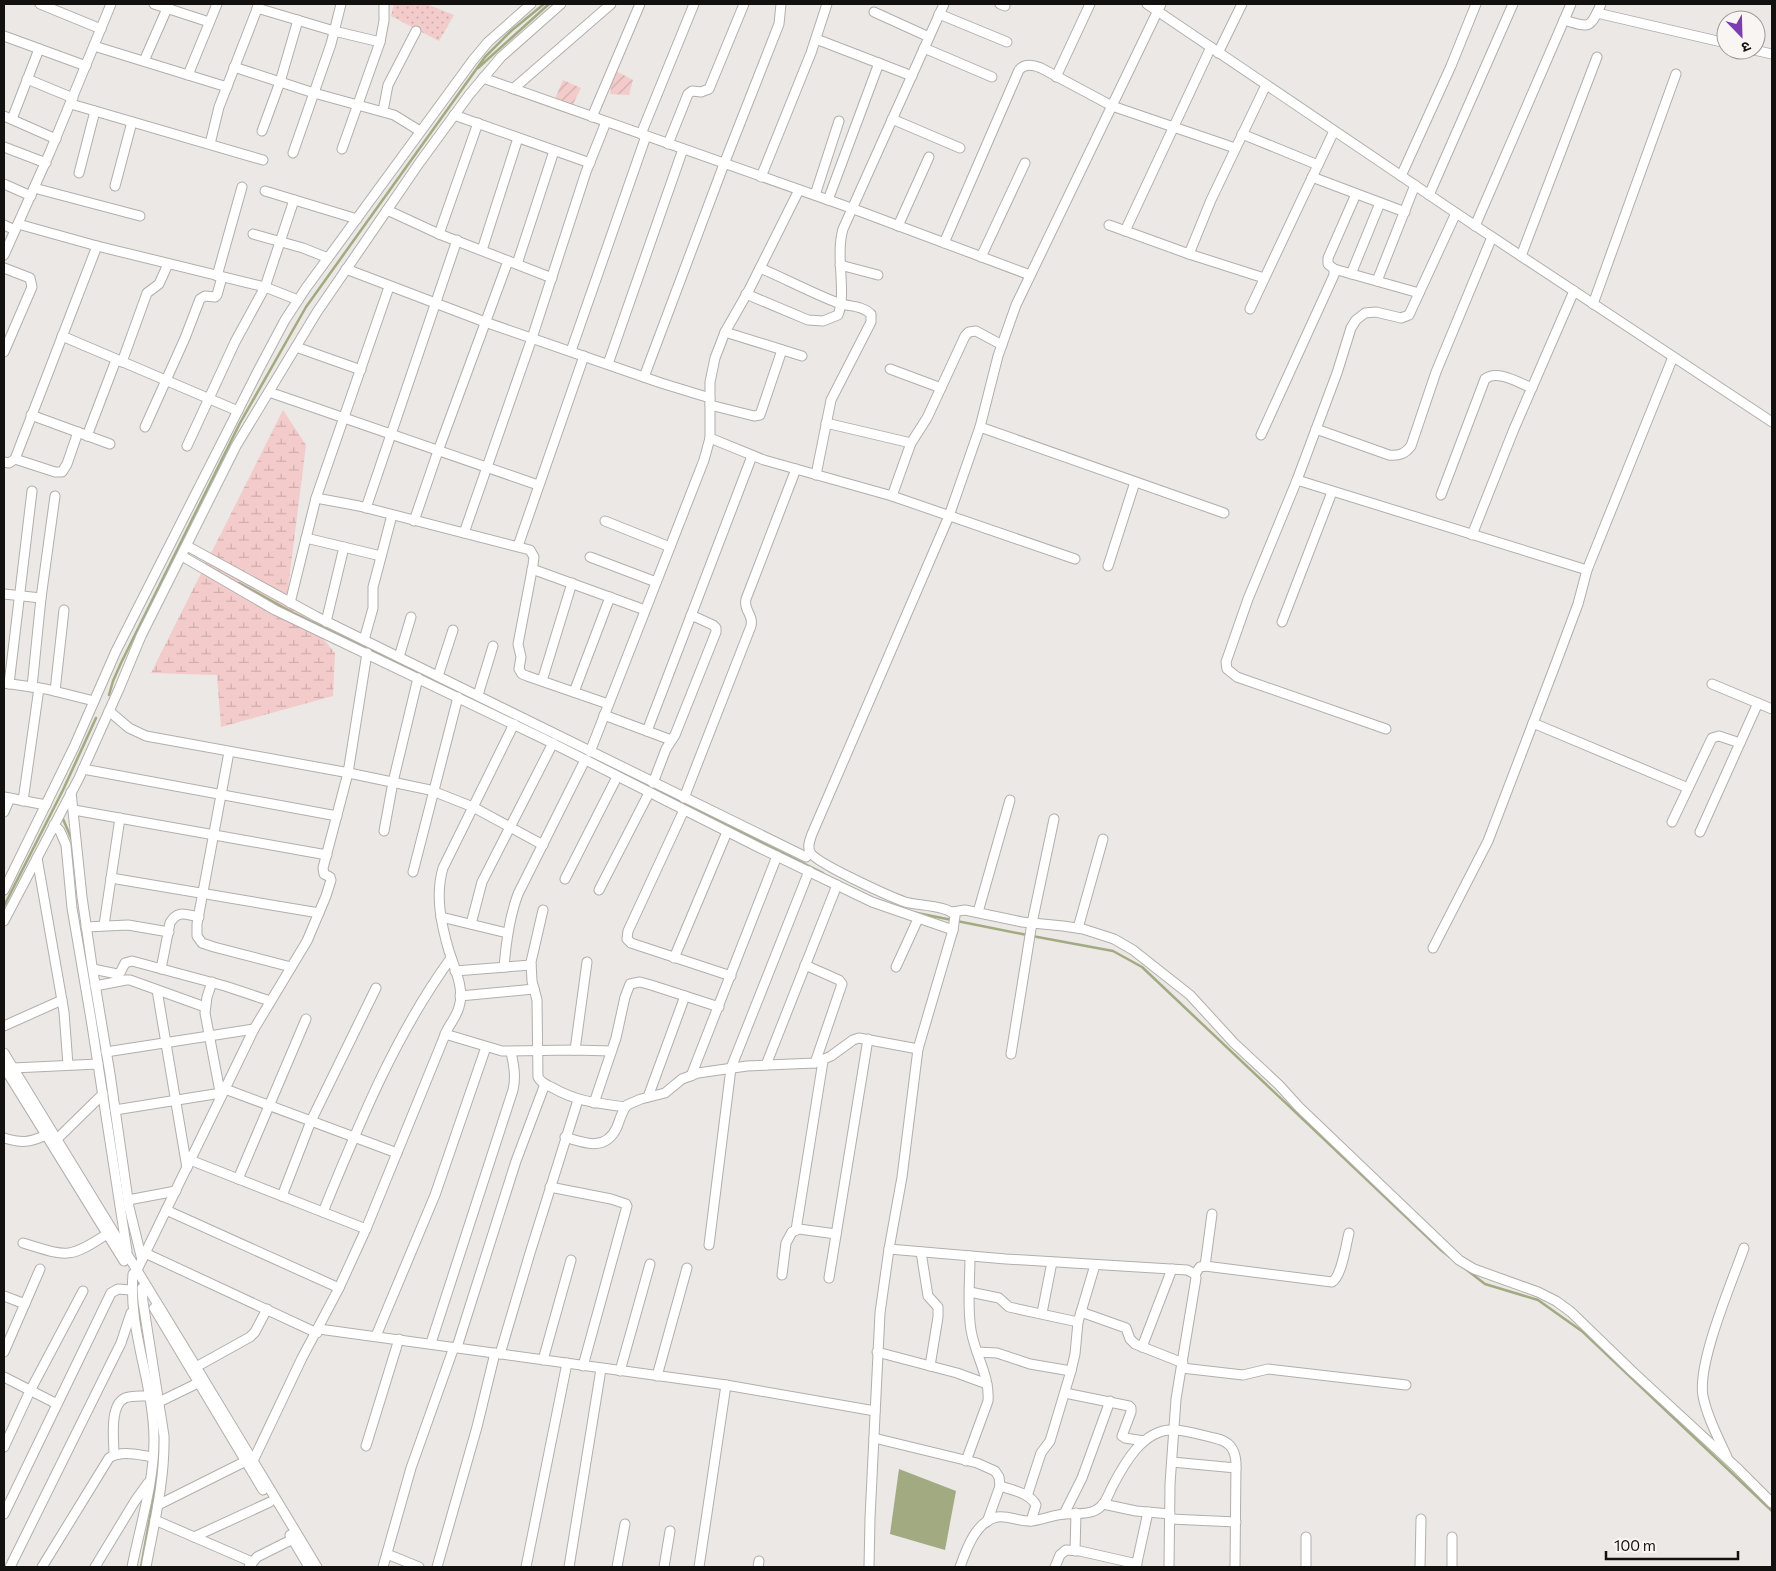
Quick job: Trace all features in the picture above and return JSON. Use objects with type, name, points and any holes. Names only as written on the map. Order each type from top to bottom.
[{"type":"street","points":[[40,4],[101,29]]},
{"type":"street","points":[[4,254],[46,163],[111,4]]},
{"type":"street","points":[[154,4],[168,6],[210,22]]},
{"type":"street","points":[[188,75],[217,4]]},
{"type":"street","points":[[293,153],[342,4]]},
{"type":"street","points":[[342,148],[380,42],[384,21],[384,4]]},
{"type":"street","points":[[4,890],[46,805],[116,651],[238,411],[298,300],[473,60],[488,42],[531,4]]},
{"type":"street","points":[[4,921],[83,769],[141,636],[236,446],[296,347],[326,298],[454,115],[502,57],[562,4]]},
{"type":"street","points":[[513,89],[611,4]]},
{"type":"street","points":[[592,117],[640,4]]},
{"type":"street","points":[[571,352],[643,135],[694,4]]},
{"type":"street","points":[[668,144],[688,94],[692,91],[701,92],[709,88],[744,4]]},
{"type":"street","points":[[644,377],[779,24],[781,4]]},
{"type":"street","points":[[761,177],[816,39],[827,4]]},
{"type":"street","points":[[746,294],[800,317],[815,321],[835,317],[839,312],[841,236],[851,208],[944,4]]},
{"type":"street","points":[[1056,77],[1090,4]]},
{"type":"street","points":[[1147,4],[1159,8],[1215,50],[1415,186],[1772,422]]},
{"type":"street","points":[[1125,231],[1173,128],[1242,4]]},
{"type":"street","points":[[1401,176],[1451,66],[1476,4]]},
{"type":"street","points":[[1429,195],[1513,4]]},
{"type":"street","points":[[1476,226],[1571,4]]},
{"type":"street","points":[[1564,20],[1587,26],[1593,21],[1602,4]]},
{"type":"street","points":[[144,61],[168,6]]},
{"type":"street","points":[[210,144],[215,118],[258,6],[334,32],[380,42]]},
{"type":"street","points":[[804,860],[812,834],[949,516],[980,427],[1002,345],[1016,305],[1159,8]]},
{"type":"street","points":[[874,12],[929,37]]},
{"type":"street","points":[[1597,13],[1716,42]]},
{"type":"street","points":[[939,14],[1007,42]]},
{"type":"street","points":[[262,131],[280,82],[298,20]]},
{"type":"street","points":[[383,111],[388,85],[416,31]]},
{"type":"street","points":[[4,36],[86,66]]},
{"type":"street","points":[[816,39],[912,76]]},
{"type":"street","points":[[94,46],[227,87]]},
{"type":"street","points":[[924,48],[992,77]]},
{"type":"street","points":[[39,49],[27,79],[8,117],[56,139]]},
{"type":"street","points":[[1521,256],[1597,57]]},
{"type":"street","points":[[828,200],[879,63]]},
{"type":"street","points":[[944,243],[1019,70],[1022,67],[1030,65],[1041,68],[1112,106],[1235,148]]},
{"type":"street","points":[[234,67],[358,106],[383,111],[402,118],[420,131]]},
{"type":"street","points":[[1593,304],[1676,74]]},
{"type":"street","points":[[483,78],[851,208],[1030,275]]},
{"type":"street","points":[[27,79],[95,111],[263,160]]},
{"type":"street","points":[[1189,254],[1211,200],[1266,85]]},
{"type":"street","points":[[78,173],[95,111]]},
{"type":"street","points":[[454,115],[590,163]]},
{"type":"street","points":[[892,119],[960,148]]},
{"type":"street","points":[[815,196],[838,121]]},
{"type":"street","points":[[115,186],[132,122]]},
{"type":"street","points":[[464,533],[532,338],[590,163],[606,122]]},
{"type":"street","points":[[439,234],[478,123]]},
{"type":"street","points":[[1250,309],[1334,131]]},
{"type":"street","points":[[1242,134],[1318,165]]},
{"type":"street","points":[[482,250],[518,138]]},
{"type":"street","points":[[4,147],[46,163]]},
{"type":"street","points":[[608,364],[683,149]]},
{"type":"street","points":[[414,521],[485,322],[512,262],[554,150]]},
{"type":"street","points":[[898,226],[929,157]]},
{"type":"street","points":[[982,257],[1025,163]]},
{"type":"street","points":[[1312,177],[1405,212]]},
{"type":"street","points":[[4,184],[140,216]]},
{"type":"street","points":[[1377,281],[1415,186]]},
{"type":"street","points":[[145,427],[200,298],[205,296],[215,297],[217,295],[242,187]]},
{"type":"street","points":[[504,967],[507,933],[518,894],[587,756],[704,460],[710,438],[710,382],[715,358],[725,332],[799,190]]},
{"type":"street","points":[[265,191],[357,219]]},
{"type":"street","points":[[1356,194],[1328,258],[1328,264],[1334,269],[1419,293]]},
{"type":"street","points":[[187,446],[235,342],[265,287],[294,200]]},
{"type":"street","points":[[1351,274],[1380,203]]},
{"type":"street","points":[[387,210],[439,234],[552,278]]},
{"type":"street","points":[[1386,729],[1238,677],[1227,669],[1226,662],[1248,599],[1297,480],[1337,372],[1347,339],[1356,320],[1365,313],[1370,312],[1395,317],[1406,317],[1409,315],[1456,213]]},
{"type":"street","points":[[4,225],[265,287],[298,300]]},
{"type":"street","points":[[1109,225],[1189,254],[1264,278]]},
{"type":"street","points":[[254,234],[303,248],[328,258]]},
{"type":"street","points":[[1316,429],[1390,455],[1397,456],[1407,451],[1411,446],[1436,372],[1492,236]]},
{"type":"street","points":[[366,508],[457,240]]},
{"type":"street","points":[[4,462],[9,463],[15,458],[97,246]]},
{"type":"street","points":[[15,458],[56,472],[62,472],[119,361],[147,293],[159,284],[168,264]]},
{"type":"street","points":[[840,265],[878,275]]},
{"type":"street","points":[[4,268],[26,275],[32,281],[29,296],[4,352]]},
{"type":"street","points":[[760,268],[840,304],[856,306],[867,310],[871,314],[871,322],[831,400],[816,475]]},
{"type":"street","points":[[346,269],[485,322],[754,416],[760,415],[782,350]]},
{"type":"street","points":[[1261,435],[1334,275],[1334,269]]},
{"type":"street","points":[[290,603],[316,498],[390,287]]},
{"type":"street","points":[[1472,535],[1574,291]]},
{"type":"street","points":[[892,496],[911,443],[927,418],[969,332],[976,331],[1002,345]]},
{"type":"street","points":[[725,332],[802,356]]},
{"type":"street","points":[[62,336],[238,411]]},
{"type":"street","points":[[296,347],[361,370]]},
{"type":"street","points":[[518,546],[584,356]]},
{"type":"street","points":[[1433,948],[1488,841],[1574,612],[1587,570],[1673,357]]},
{"type":"street","points":[[890,369],[940,388]]},
{"type":"street","points":[[1442,495],[1485,379],[1490,375],[1497,375],[1532,388]]},
{"type":"street","points":[[269,392],[538,485]]},
{"type":"street","points":[[32,415],[110,444]]},
{"type":"street","points":[[826,423],[911,443]]},
{"type":"street","points":[[980,427],[1224,513]]},
{"type":"street","points":[[710,438],[752,456],[892,496],[1075,560]]},
{"type":"street","points":[[647,731],[752,456]]},
{"type":"street","points":[[684,798],[751,626],[751,615],[744,605],[796,469]]},
{"type":"street","points":[[1297,480],[1587,570]]},
{"type":"street","points":[[1108,566],[1135,482]]},
{"type":"street","points":[[32,491],[6,683],[55,691],[94,701]]},
{"type":"street","points":[[1282,622],[1332,492]]},
{"type":"street","points":[[23,801],[36,688],[41,598],[55,496]]},
{"type":"street","points":[[316,498],[366,508],[530,550],[532,553],[532,569],[518,644],[521,658],[519,670],[522,674],[608,704]]},
{"type":"street","points":[[364,640],[373,608],[373,587],[392,515]]},
{"type":"street","points":[[605,521],[670,547]]},
{"type":"street","points":[[306,538],[381,556]]},
{"type":"street","points":[[326,622],[344,547]]},
{"type":"street","points":[[184,551],[478,695],[587,756],[617,777],[777,856],[804,860],[816,858],[838,871],[904,901],[949,910],[954,914]]},
{"type":"street","points":[[184,551],[275,610],[553,743],[653,783],[684,798],[804,860],[809,871],[872,902],[918,919],[953,928]]},
{"type":"street","points":[[590,557],[656,582]]},
{"type":"street","points":[[532,569],[645,610]]},
{"type":"street","points":[[542,681],[572,583]]},
{"type":"street","points":[[4,594],[41,598]]},
{"type":"street","points":[[574,692],[610,597]]},
{"type":"street","points":[[55,691],[64,610]]},
{"type":"street","points":[[653,783],[671,740],[675,736],[716,632],[716,628],[713,625],[691,616]]},
{"type":"street","points":[[399,657],[411,617]]},
{"type":"street","points":[[438,676],[453,630]]},
{"type":"street","points":[[478,695],[493,646]]},
{"type":"street","points":[[132,1567],[149,1481],[154,1440],[149,1396],[132,1308],[131,1290],[135,1272],[254,1029],[307,940],[330,884],[330,877],[323,872],[348,773],[367,653]]},
{"type":"street","points":[[384,831],[393,782],[418,678]]},
{"type":"street","points":[[1712,684],[1772,709]]},
{"type":"street","points":[[413,872],[458,697]]},
{"type":"street","points":[[1700,832],[1758,703]]},
{"type":"street","points":[[109,711],[129,728],[146,736],[348,773],[434,791],[473,807],[543,845]]},
{"type":"street","points":[[604,715],[671,740]]},
{"type":"street","points":[[1533,723],[1688,788]]},
{"type":"street","points":[[158,1505],[249,1461],[318,1331],[366,1229],[445,1034],[459,1007],[460,996],[455,971],[441,917],[439,887],[442,868],[514,724]]},
{"type":"street","points":[[1672,822],[1712,738],[1719,736],[1740,743]]},
{"type":"street","points":[[471,924],[482,882],[553,743]]},
{"type":"street","points":[[229,752],[197,936],[202,943],[291,967]]},
{"type":"street","points":[[83,769],[337,816]]},
{"type":"street","points":[[565,879],[617,777]]},
{"type":"street","points":[[71,792],[86,927],[128,1200],[144,1256]]},
{"type":"street","points":[[599,890],[649,793]]},
{"type":"street","points":[[4,812],[7,798],[46,805]]},
{"type":"street","points":[[978,912],[1010,800]]},
{"type":"street","points":[[74,810],[327,855]]},
{"type":"street","points":[[684,810],[627,935],[628,942],[731,976]]},
{"type":"street","points":[[104,925],[120,818]]},
{"type":"street","points":[[1011,1054],[1031,930],[1054,819]]},
{"type":"street","points":[[54,825],[60,831],[66,845],[72,908],[128,1257]]},
{"type":"street","points":[[674,958],[727,832]]},
{"type":"street","points":[[1078,928],[1103,839]]},
{"type":"street","points":[[690,1076],[719,1007],[777,856]]},
{"type":"street","points":[[37,858],[62,1000],[68,1065]]},
{"type":"street","points":[[709,1245],[731,1068],[809,871]]},
{"type":"street","points":[[111,878],[319,913]]},
{"type":"street","points":[[766,1065],[837,885]]},
{"type":"street","points":[[543,910],[531,965],[537,1000],[538,1077],[545,1084],[578,1100],[624,1108]]},
{"type":"street","points":[[954,914],[965,910],[978,912],[1031,930],[1078,928],[1114,939],[1134,950],[1190,995],[1299,1107],[1459,1260],[1474,1269],[1538,1292],[1556,1301],[1571,1312],[1632,1372],[1728,1459],[1772,1503]]},
{"type":"street","points":[[161,969],[170,923],[176,914],[199,917]]},
{"type":"street","points":[[869,1567],[880,1313],[902,1177],[918,1049],[953,928],[954,914]]},
{"type":"street","points":[[441,917],[507,933]]},
{"type":"street","points":[[896,967],[918,919]]},
{"type":"street","points":[[86,927],[104,925],[138,926],[169,932]]},
{"type":"street","points":[[323,1212],[354,1137],[394,1050],[434,980],[451,958]]},
{"type":"street","points":[[93,969],[116,974],[120,973],[125,963],[132,961],[212,982],[270,1001]]},
{"type":"street","points":[[576,1050],[587,962]]},
{"type":"street","points":[[455,971],[531,965]]},
{"type":"street","points":[[796,1230],[819,1062],[842,984],[839,980],[804,965]]},
{"type":"street","points":[[95,986],[126,980],[205,1007]]},
{"type":"street","points":[[212,982],[205,1007],[222,1093]]},
{"type":"street","points":[[594,1103],[621,1019],[625,997],[630,984],[640,982],[719,1007]]},
{"type":"street","points":[[282,1196],[311,1121],[376,988]]},
{"type":"street","points":[[460,996],[534,988]]},
{"type":"street","points":[[157,990],[174,1101],[189,1164]]},
{"type":"street","points":[[648,1097],[685,996]]},
{"type":"street","points":[[4,1026],[62,1000]]},
{"type":"street","points":[[238,1179],[306,1019]]},
{"type":"street","points":[[106,1052],[254,1029]]},
{"type":"street","points":[[445,1034],[511,1052],[537,1050],[611,1051]]},
{"type":"street","points":[[565,1137],[584,1143],[603,1142],[610,1139],[624,1108],[632,1102],[668,1092],[677,1082],[690,1076],[731,1068],[819,1062],[859,1038],[918,1049]]},
{"type":"street","points":[[829,1278],[868,1039]]},
{"type":"street","points":[[376,1336],[435,1195],[486,1046]]},
{"type":"street","points":[[431,1343],[513,1090],[515,1071],[511,1052]]},
{"type":"street","points":[[4,1053],[8,1068],[46,1135],[106,1234],[135,1272],[196,1367],[270,1502],[310,1567]]},
{"type":"street","points":[[8,1068],[98,1064]]},
{"type":"street","points":[[8,1068],[57,1139],[128,1257],[142,1288],[198,1383],[317,1567]]},
{"type":"street","points":[[383,1567],[411,1468],[456,1347],[516,1161],[545,1084]]},
{"type":"street","points":[[115,1110],[222,1093],[269,1106],[397,1153]]},
{"type":"street","points":[[57,1139],[103,1094]]},
{"type":"street","points":[[437,1567],[498,1353],[578,1100]]},
{"type":"street","points":[[4,1138],[16,1142],[24,1142],[46,1135]]},
{"type":"street","points":[[189,1164],[238,1179],[366,1229]]},
{"type":"street","points":[[550,1187],[611,1199],[627,1206],[583,1366]]},
{"type":"street","points":[[128,1200],[176,1191]]},
{"type":"street","points":[[166,1210],[339,1288]]},
{"type":"street","points":[[1205,1266],[1212,1214]]},
{"type":"street","points":[[782,1275],[786,1243],[790,1234],[796,1230],[836,1234]]},
{"type":"street","points":[[1169,1567],[1176,1399],[1195,1286],[1195,1274],[1200,1267],[1205,1266],[1332,1282],[1339,1273],[1349,1233]]},
{"type":"street","points":[[23,1243],[66,1254],[81,1249],[106,1234]]},
{"type":"street","points":[[1728,1459],[1708,1414],[1702,1385],[1711,1342],[1744,1248]]},
{"type":"street","points":[[889,1249],[1052,1262],[1187,1270],[1195,1274]]},
{"type":"street","points":[[922,1252],[928,1296],[938,1307],[930,1366]]},
{"type":"street","points":[[144,1256],[318,1331],[431,1343],[601,1369],[726,1385],[875,1412]]},
{"type":"street","points":[[966,1460],[988,1401],[987,1384],[970,1326],[970,1256]]},
{"type":"street","points":[[543,1360],[571,1260]]},
{"type":"street","points":[[1042,1313],[1052,1262]]},
{"type":"street","points":[[620,1371],[650,1264]]},
{"type":"street","points":[[1027,1496],[1041,1453],[1050,1440],[1072,1371],[1078,1322],[1095,1264]]},
{"type":"street","points":[[657,1376],[687,1268]]},
{"type":"street","points":[[4,1352],[40,1269]]},
{"type":"street","points":[[1142,1347],[1172,1269]]},
{"type":"street","points":[[142,1288],[142,1302],[159,1402],[165,1456],[164,1474],[146,1567]]},
{"type":"street","points":[[4,1514],[111,1293],[118,1289],[131,1290]]},
{"type":"street","points":[[4,1446],[30,1391],[83,1291]]},
{"type":"street","points":[[970,1292],[1000,1298],[1008,1307],[1078,1322]]},
{"type":"street","points":[[4,1296],[25,1304]]},
{"type":"street","points":[[10,1567],[122,1343],[132,1308]]},
{"type":"street","points":[[196,1367],[250,1337],[255,1332],[267,1309]]},
{"type":"street","points":[[1081,1312],[1126,1328],[1133,1342],[1182,1366],[1242,1374],[1268,1370],[1406,1385]]},
{"type":"street","points":[[366,1446],[400,1339]]},
{"type":"street","points":[[877,1352],[987,1384]]},
{"type":"street","points":[[977,1352],[997,1353],[1030,1364],[1072,1371]]},
{"type":"street","points":[[526,1567],[567,1364]]},
{"type":"street","points":[[569,1567],[601,1369]]},
{"type":"street","points":[[4,1377],[57,1404]]},
{"type":"street","points":[[159,1402],[198,1383]]},
{"type":"street","points":[[699,1567],[726,1385]]},
{"type":"street","points":[[1065,1393],[1129,1406],[1131,1408],[1123,1438],[1144,1441]]},
{"type":"street","points":[[114,1455],[114,1414],[118,1404],[123,1398],[128,1396],[149,1396]]},
{"type":"street","points":[[1064,1514],[1082,1478],[1110,1402]]},
{"type":"street","points":[[960,1567],[971,1541],[979,1529],[997,1517],[1031,1521],[1064,1514],[1094,1511],[1103,1504],[1132,1454],[1144,1441],[1163,1431],[1174,1430],[1216,1438],[1233,1447],[1236,1468],[1235,1567]]},
{"type":"street","points":[[874,1438],[977,1463],[994,1471],[999,1477],[1000,1486],[987,1522]]},
{"type":"street","points":[[42,1567],[109,1458],[125,1453],[152,1457]]},
{"type":"street","points":[[1172,1462],[1236,1468]]},
{"type":"street","points":[[94,1567],[149,1481]]},
{"type":"street","points":[[1000,1486],[1032,1499],[1036,1505],[1031,1521]]},
{"type":"street","points":[[194,1537],[270,1502]]},
{"type":"street","points":[[1103,1504],[1170,1516],[1236,1522]]},
{"type":"street","points":[[1055,1567],[1062,1551],[1075,1551],[1136,1566],[1148,1512]]},
{"type":"street","points":[[1075,1551],[1076,1513]]},
{"type":"street","points":[[1420,1567],[1421,1519]]},
{"type":"street","points":[[155,1520],[251,1565],[257,1558],[293,1539]]},
{"type":"street","points":[[617,1567],[625,1524]]},
{"type":"street","points":[[664,1567],[670,1531]]},
{"type":"street","points":[[1306,1537],[1306,1567]]},
{"type":"street","points":[[1452,1537],[1452,1567]]},
{"type":"street","points":[[387,1554],[419,1567]]},
{"type":"green space","points":[[394,4],[426,4],[454,15],[439,41],[391,16]]},
{"type":"green space","points":[[614,70],[633,80],[629,95],[610,94]]},
{"type":"green space","points":[[563,80],[581,88],[572,106],[555,99]]},
{"type":"green space","points":[[283,410],[306,445],[287,596],[335,653],[333,696],[221,727],[217,675],[151,673]]},
{"type":"shaded area","points":[[899,1469],[956,1491],[945,1550],[890,1534]]},
{"type":"waterway","points":[[109,695],[121,663],[240,423],[306,307],[485,57],[511,31],[544,4]]},
{"type":"waterway","points":[[478,68],[549,4]]},
{"type":"waterway","points":[[239,583],[295,614],[471,699]]},
{"type":"waterway","points":[[4,906],[63,790],[96,718]]},
{"type":"waterway","points":[[555,740],[823,873]]},
{"type":"waterway","points":[[63,819],[72,840]]},
{"type":"waterway","points":[[72,867],[73,850]]},
{"type":"waterway","points":[[912,912],[1027,935]]},
{"type":"waterway","points":[[1032,936],[1113,951],[1142,967],[1451,1258]]},
{"type":"waterway","points":[[98,1035],[113,1131]]},
{"type":"waterway","points":[[1463,1267],[1485,1284],[1538,1300],[1583,1332],[1772,1511]]},
{"type":"waterway","points":[[138,1283],[138,1289]]},
{"type":"waterway","points":[[140,1312],[142,1324]]},
{"type":"waterway","points":[[141,1567],[158,1473]]}]
